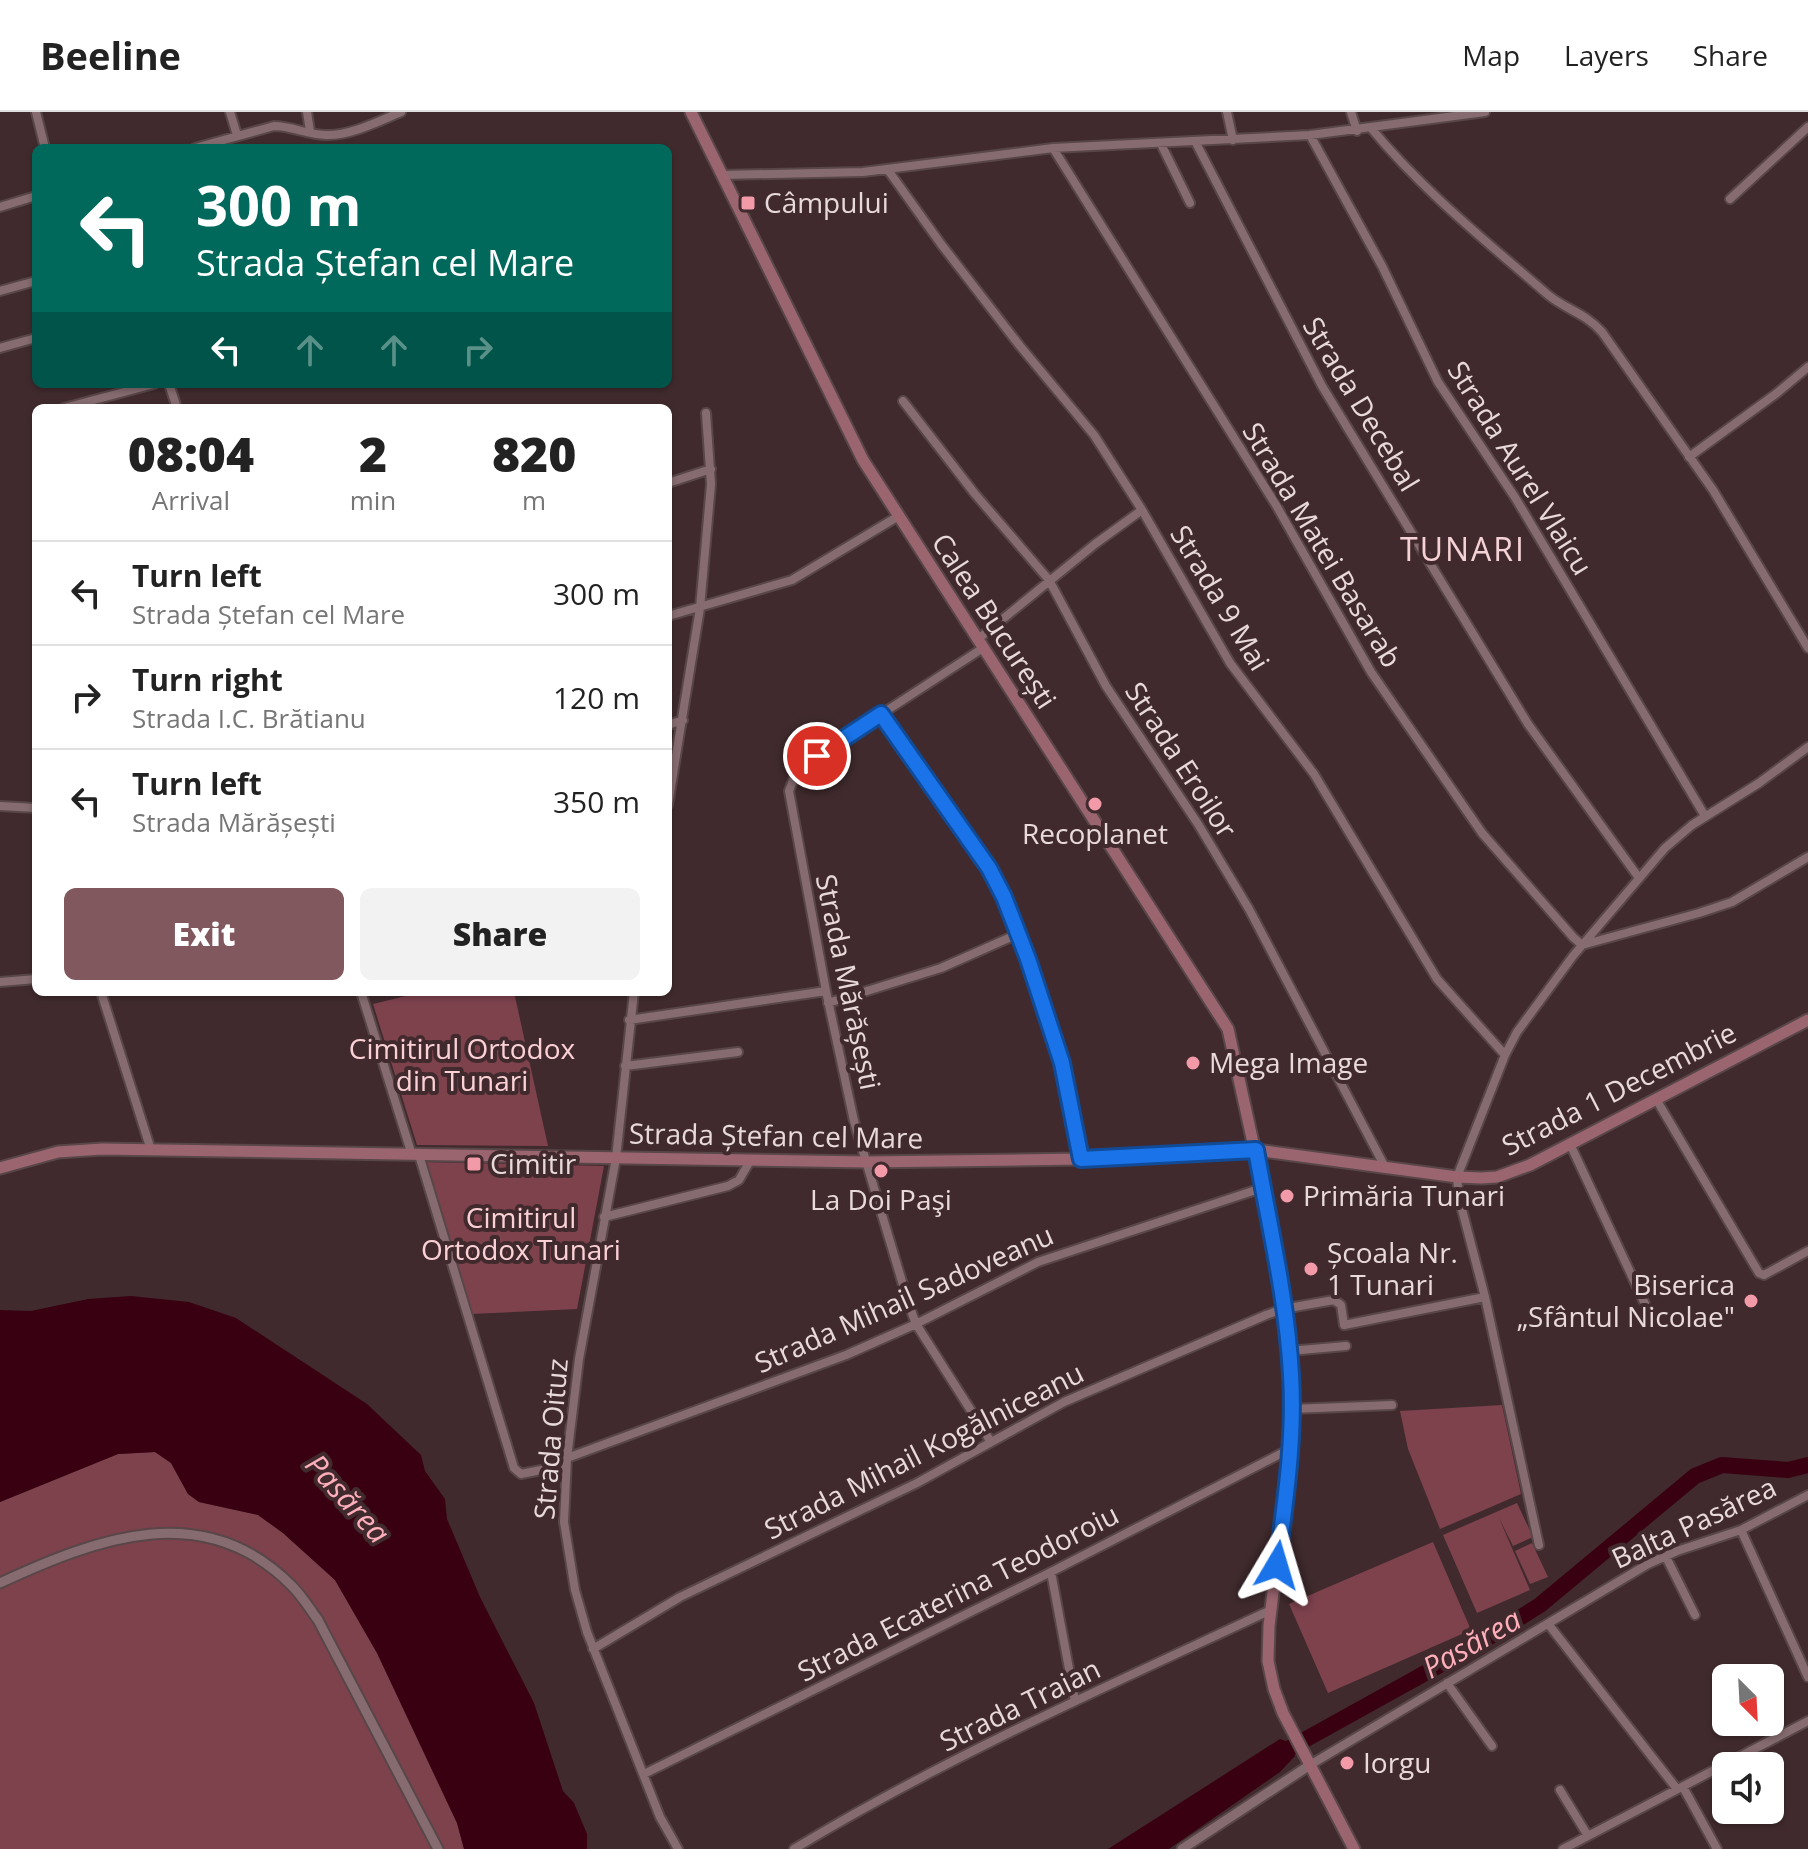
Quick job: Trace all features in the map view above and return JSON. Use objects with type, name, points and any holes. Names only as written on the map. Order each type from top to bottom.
[{"type":"main road","name":"Calea București","points":[[691,112],[853,442],[897,517],[1224,1022],[1233,1045],[1256,1150],[1289,1351],[1292,1409],[1290,1449],[1271,1610],[1268,1646],[1271,1677],[1290,1726],[1354,1849]]},
{"type":"main road","name":"Strada 1 Decembrie","points":[[1256,1150],[1457,1177],[1497,1177],[1514,1172],[1570,1144],[1808,1020]]},
{"type":"main road","name":"Strada Ștefan cel Mare","points":[[0,1168],[66,1151],[867,1162],[1081,1159],[1256,1150]]},
{"type":"street","points":[[36,112],[44,144]]},
{"type":"street","points":[[230,112],[237,135]]},
{"type":"street","points":[[307,112],[310,131]]},
{"type":"street","points":[[208,144],[274,126],[325,135],[343,133],[401,112]]},
{"type":"street","points":[[1227,112],[1233,140]]},
{"type":"street","points":[[1351,112],[1357,131]]},
{"type":"street","points":[[722,175],[888,170],[1053,148],[1196,143],[1357,131],[1432,117],[1485,112]]},
{"type":"street","points":[[1730,199],[1808,127]]},
{"type":"street","points":[[1371,128],[1406,167],[1550,296],[1588,317],[1602,332],[1729,517],[1808,648]]},
{"type":"street","name":"Strada Aurel Vlaicu","points":[[1310,135],[1382,266],[1438,382],[1516,499],[1705,816]]},
{"type":"street","name":"Strada Decebal","points":[[1196,143],[1322,386],[1528,724],[1639,878]]},
{"type":"street","points":[[1161,144],[1190,203]]},
{"type":"street","name":"Strada Matei Basarab","points":[[1053,148],[1276,505],[1371,672],[1482,833],[1582,945]]},
{"type":"street","name":"Strada 9 Mai","points":[[888,170],[1011,334],[1094,435],[1142,510],[1230,663],[1314,774],[1437,979],[1505,1055]]},
{"type":"street","points":[[0,207],[32,197]]},
{"type":"street","points":[[0,291],[32,282]]},
{"type":"street","points":[[0,348],[32,339]]},
{"type":"street","points":[[1689,457],[1808,367]]},
{"type":"street","points":[[79,404],[139,388]]},
{"type":"street","name":"Strada Eroilor","points":[[903,401],[975,494],[1049,580],[1106,686],[1198,824],[1249,909],[1385,1167]]},
{"type":"street","points":[[672,782],[700,608],[711,469],[706,413]]},
{"type":"street","points":[[672,482],[711,469]]},
{"type":"street","name":"Strada Mărășești","points":[[991,1442],[916,1324],[854,1121],[828,1003],[789,791],[794,778],[817,756],[980,644],[1049,580],[1142,510]]},
{"type":"street","points":[[672,615],[792,580],[897,517]]},
{"type":"street","points":[[881,714],[989,868],[1018,934],[1062,1063],[1081,1159]]},
{"type":"street","points":[[672,724],[683,720]]},
{"type":"street","points":[[1539,1545],[1485,1297],[1459,1198],[1457,1177],[1505,1055],[1535,1005],[1582,945],[1665,848],[1705,816],[1759,783],[1808,747]]},
{"type":"street","points":[[0,806],[32,808]]},
{"type":"street","points":[[1582,945],[1724,905],[1806,861]]},
{"type":"street","points":[[828,1003],[941,968],[1018,934]]},
{"type":"street","points":[[0,982],[32,979]]},
{"type":"street","points":[[629,1020],[826,991]]},
{"type":"street","points":[[102,996],[151,1150]]},
{"type":"street","points":[[362,996],[416,1155]]},
{"type":"street","name":"Strada Oituz","points":[[633,996],[616,1158],[579,1359],[567,1461],[564,1522],[569,1560],[593,1649],[660,1817],[678,1849]]},
{"type":"street","points":[[625,1066],[738,1052]]},
{"type":"street","points":[[1656,1099],[1759,1273],[1764,1275],[1808,1251]]},
{"type":"street","points":[[1570,1144],[1653,1321]]},
{"type":"street","name":"Strada Mihail Sadoveanu","points":[[416,1155],[514,1468],[521,1474],[567,1461],[811,1369],[916,1324],[1038,1262],[1262,1188]]},
{"type":"street","points":[[604,1217],[728,1186],[739,1180],[750,1161]]},
{"type":"street","name":"Strada Mihail Kogălniceanu","points":[[593,1649],[680,1597],[917,1483],[1096,1387],[1283,1309],[1338,1301],[1344,1325],[1485,1297]]},
{"type":"street","points":[[1289,1351],[1346,1346]]},
{"type":"street","points":[[1292,1409],[1392,1405]]},
{"type":"street","name":"Strada Ecaterina Teodoroiu","points":[[644,1774],[1051,1572],[1290,1449]]},
{"type":"street","name":"Balta Pasărea","points":[[1308,1761],[1549,1625],[1631,1573],[1665,1555],[1741,1530],[1808,1495]]},
{"type":"street","points":[[1741,1530],[1808,1677]]},
{"type":"street","points":[[0,1583],[92,1547],[134,1535],[195,1533],[242,1548],[293,1587],[318,1620],[438,1849]]},
{"type":"street","points":[[1665,1555],[1695,1615]]},
{"type":"street","points":[[1051,1572],[1075,1701]]},
{"type":"street","name":"Strada Traian","points":[[794,1849],[873,1804],[1075,1701],[1271,1610]]},
{"type":"street","points":[[1549,1625],[1680,1788],[1717,1849]]},
{"type":"street","points":[[1447,1683],[1492,1746]]},
{"type":"street","points":[[1563,1849],[1808,1721]]},
{"type":"street","points":[[1182,1849],[1308,1761]]},
{"type":"street","points":[[1560,1790],[1588,1836]]},
{"type":"green space","name":"Cimitirul Ortodox din Tunari","points":[[406,996],[515,996],[548,1146],[417,1145],[373,1004]]},
{"type":"green space","name":"Cimitirul Ortodox Tunari","points":[[424,1162],[604,1166],[577,1309],[471,1314]]},
{"type":"green space","points":[[1502,1405],[1521,1494],[1440,1529],[1408,1449],[1400,1411]]},
{"type":"green space","points":[[155,1452],[171,1463],[188,1494],[199,1502],[258,1515],[335,1580],[377,1653],[457,1823],[464,1849],[0,1849],[0,1502],[118,1454]]},
{"type":"green space","points":[[1517,1503],[1533,1537],[1513,1546],[1499,1518],[1530,1590],[1477,1613],[1443,1535]]},
{"type":"green space","points":[[1433,1542],[1471,1630],[1328,1693],[1289,1604]]},
{"type":"green space","points":[[1532,1543],[1548,1577],[1530,1584],[1515,1551]]},
{"type":"water","points":[[131,1296],[189,1302],[236,1318],[367,1404],[421,1455],[425,1471],[445,1499],[447,1519],[480,1597],[534,1703],[563,1791],[574,1803],[587,1834],[587,1849],[464,1849],[457,1823],[377,1653],[335,1580],[258,1515],[199,1502],[188,1494],[171,1463],[155,1452],[118,1454],[0,1502],[0,1310],[31,1311],[88,1299]]},
{"type":"water","points":[[1280,1739],[1286,1741],[1295,1756],[1280,1772],[1169,1849],[1108,1849]]},
{"type":"waterway","name":"Pasărea","points":[[1272,1758],[1483,1641],[1540,1605],[1695,1476],[1722,1465],[1788,1470],[1808,1465]]},
{"type":"place","name":"Câmpului","points":[[748,203]]},
{"type":"place","name":"Recoplanet","points":[[1095,804]]},
{"type":"place","name":"Mega Image","points":[[1193,1063]]},
{"type":"place","name":"Cimitir","points":[[474,1164]]},
{"type":"place","name":"La Doi Paşi","points":[[881,1171]]},
{"type":"place","name":"Primăria Tunari","points":[[1287,1196]]},
{"type":"place","name":"Școala Nr. 1 Tunari","points":[[1311,1269]]},
{"type":"place","name":"Biserica „Sfântul Nicolae\"","points":[[1751,1301]]},
{"type":"place","name":"Iorgu","points":[[1347,1763]]},
{"type":"district","name":"TUNARI","points":[[1463,550]]},
{"type":"route","points":[[817,756],[881,714],[989,868],[1018,934],[1062,1063],[1081,1159],[1256,1150],[1292,1378],[1290,1449],[1277,1565]]}]
